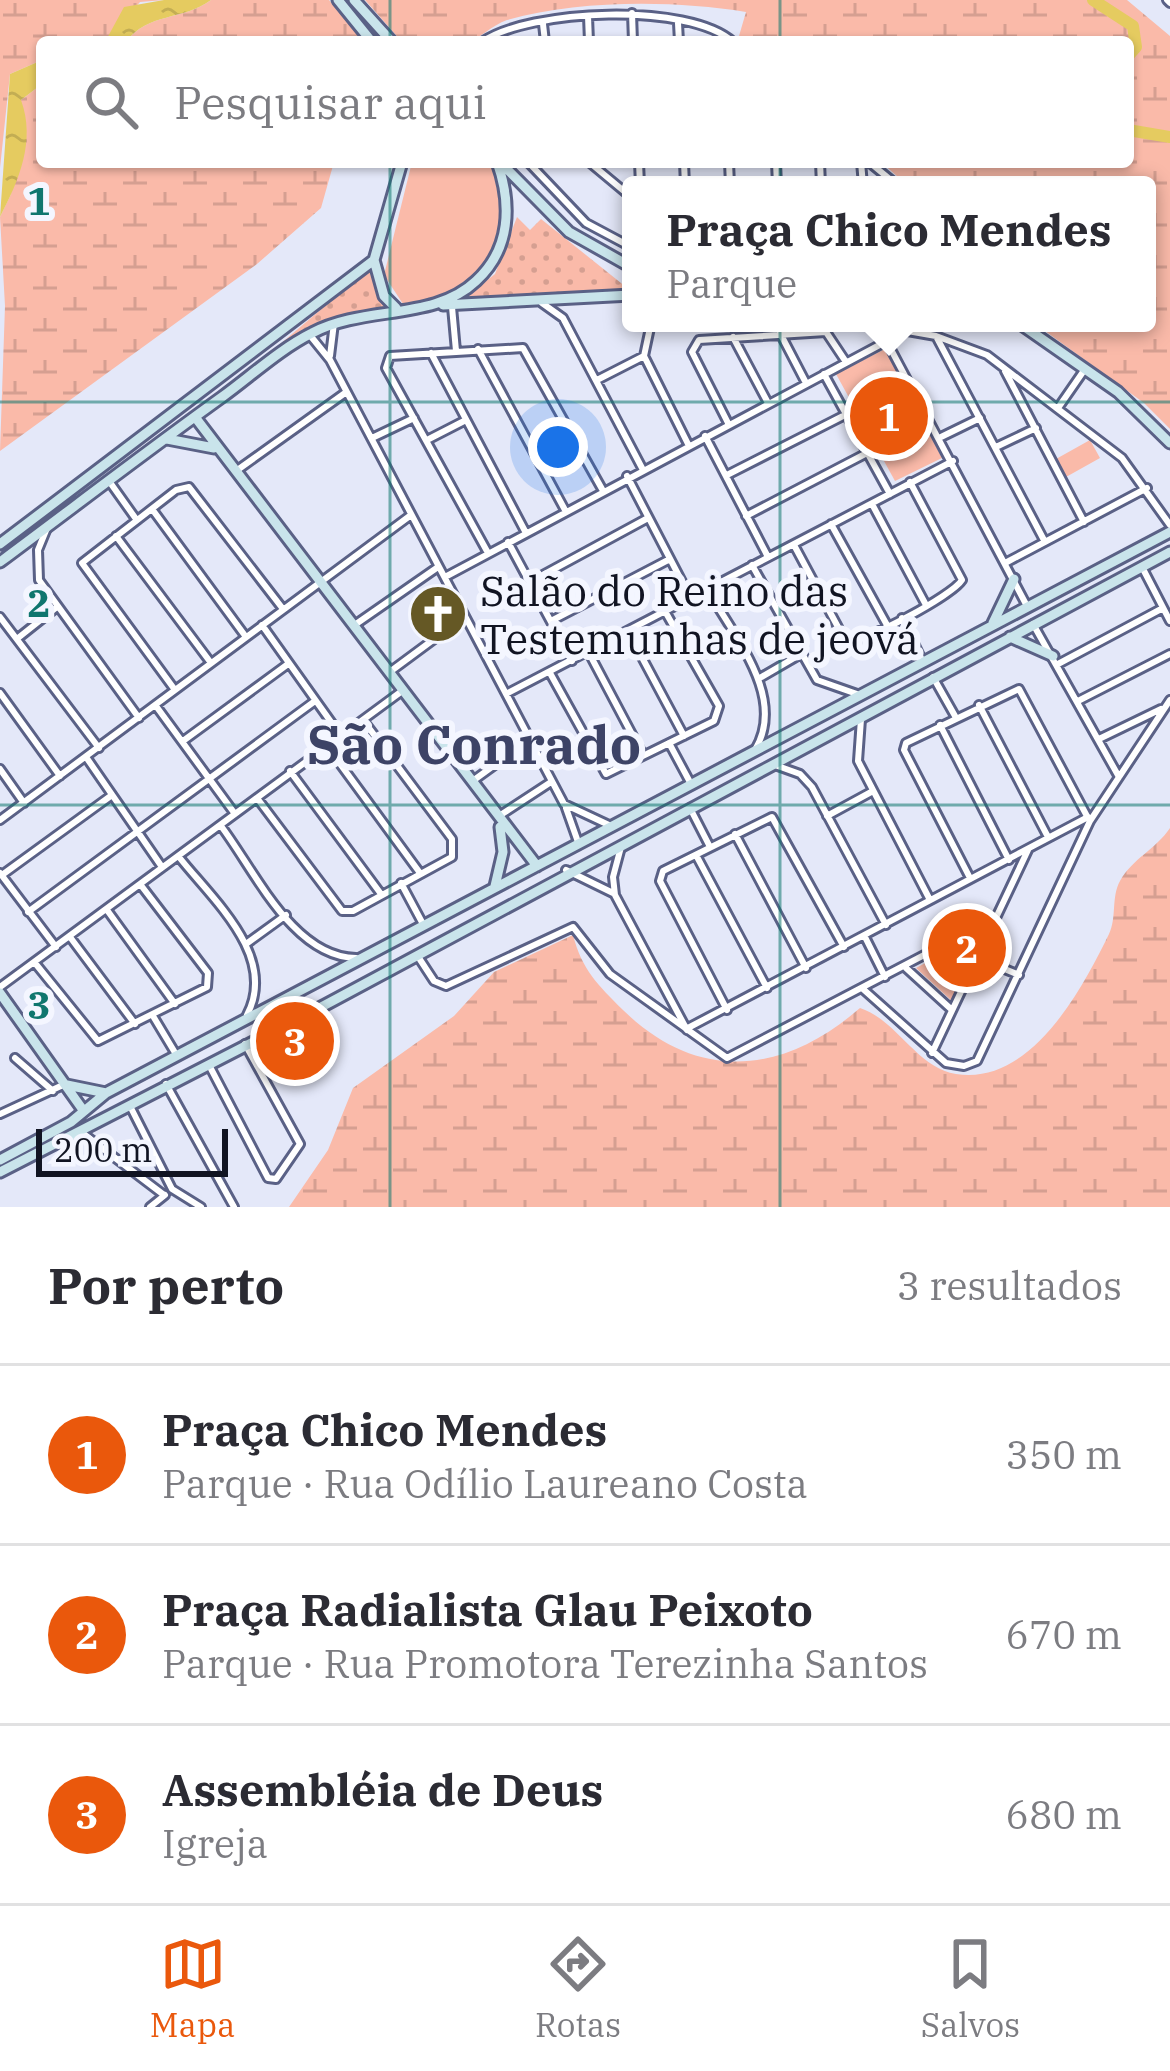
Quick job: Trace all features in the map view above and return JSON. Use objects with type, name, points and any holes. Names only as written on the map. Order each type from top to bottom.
[{"type":"main road","points":[[338,0],[367,36]]},
{"type":"main road","points":[[354,0],[387,36]]},
{"type":"main road","points":[[396,308],[380,287],[374,260],[400,168]]},
{"type":"main road","points":[[437,305],[475,283],[501,244],[507,199],[499,168]]},
{"type":"main road","points":[[504,168],[569,232],[622,262]]},
{"type":"main road","points":[[0,544],[374,260]]},
{"type":"main road","points":[[0,562],[308,334],[396,308],[622,296]]},
{"type":"main road","points":[[1032,332],[1140,411],[1170,443]]},
{"type":"main road","points":[[176,411],[194,417],[497,820],[537,866]]},
{"type":"main road","points":[[167,439],[218,449]]},
{"type":"main road","points":[[0,1160],[106,1093],[1170,529]]},
{"type":"main road","points":[[0,1172],[1170,552]]},
{"type":"main road","points":[[988,629],[1013,579]]},
{"type":"main road","points":[[1010,637],[1056,660]]},
{"type":"main road","points":[[971,638],[980,652]]},
{"type":"main road","points":[[960,643],[967,648],[964,660]]},
{"type":"main road","points":[[726,768],[722,778],[729,785]]},
{"type":"main road","points":[[710,775],[717,790]]},
{"type":"main road","points":[[496,886],[503,852],[497,820]]},
{"type":"main road","points":[[369,956],[383,971]]},
{"type":"main road","points":[[0,990],[83,1110]]},
{"type":"main road","points":[[67,1084],[106,1093]]},
{"type":"street","points":[[632,13],[633,36]]},
{"type":"street","points":[[493,36],[505,29],[588,15],[632,13],[718,36]]},
{"type":"street","points":[[588,15],[589,36]]},
{"type":"street","points":[[678,23],[679,36]]},
{"type":"street","points":[[543,24],[544,36]]},
{"type":"street","points":[[536,168],[586,223],[622,243]]},
{"type":"street","points":[[598,168],[622,189]]},
{"type":"street","points":[[539,301],[563,318],[642,467]]},
{"type":"street","points":[[452,305],[456,351]]},
{"type":"street","points":[[330,360],[334,323]]},
{"type":"street","points":[[649,332],[644,356],[688,444]]},
{"type":"street","points":[[728,423],[692,352],[699,340],[829,332],[846,362]]},
{"type":"street","points":[[882,332],[1028,608]]},
{"type":"street","points":[[916,332],[978,350],[1058,408],[1122,458],[1147,488],[1170,529]]},
{"type":"street","points":[[780,333],[806,383]]},
{"type":"street","points":[[308,334],[330,360],[372,439],[564,805],[578,842]]},
{"type":"street","points":[[937,336],[1045,542]]},
{"type":"street","points":[[733,337],[768,403]]},
{"type":"street","points":[[445,577],[642,467],[886,341]]},
{"type":"street","points":[[488,553],[386,362],[398,354],[518,346],[527,351],[602,490]]},
{"type":"street","points":[[478,350],[565,510]]},
{"type":"street","points":[[431,353],[526,532]]},
{"type":"street","points":[[597,380],[644,356]]},
{"type":"street","points":[[1004,368],[1084,522]]},
{"type":"street","points":[[1058,408],[1085,369]]},
{"type":"street","points":[[824,374],[890,494]]},
{"type":"street","points":[[236,471],[346,392]]},
{"type":"street","points":[[726,476],[847,414]]},
{"type":"street","points":[[372,439],[414,418]]},
{"type":"street","points":[[941,437],[980,418]]},
{"type":"street","points":[[427,440],[466,420]]},
{"type":"street","points":[[996,448],[1036,428]]},
{"type":"street","points":[[705,436],[768,557]]},
{"type":"street","points":[[746,516],[867,453]]},
{"type":"street","points":[[506,694],[953,461]]},
{"type":"street","points":[[627,476],[692,598]]},
{"type":"street","points":[[109,482],[136,519]]},
{"type":"street","points":[[794,545],[846,642],[926,605],[962,580],[910,482]]},
{"type":"street","points":[[176,690],[82,564],[136,519],[190,487],[283,609]]},
{"type":"street","points":[[1006,563],[1147,488]]},
{"type":"street","points":[[872,504],[926,605]]},
{"type":"street","points":[[152,508],[246,637]]},
{"type":"street","points":[[0,820],[411,515]]},
{"type":"street","points":[[530,582],[648,518]]},
{"type":"street","points":[[831,524],[887,625]]},
{"type":"street","points":[[49,526],[37,563],[39,580],[140,718]]},
{"type":"street","points":[[116,536],[211,663]]},
{"type":"street","points":[[508,542],[572,661]]},
{"type":"street","points":[[551,621],[670,559]]},
{"type":"street","points":[[752,565],[800,655],[820,681],[861,695]]},
{"type":"street","points":[[352,626],[439,566]]},
{"type":"street","points":[[1142,567],[1170,621]]},
{"type":"street","points":[[708,590],[758,680],[768,717],[753,753]]},
{"type":"street","points":[[18,638],[57,607]]},
{"type":"street","points":[[1056,660],[1163,608]]},
{"type":"street","points":[[550,673],[602,772],[610,774],[715,721],[720,709],[666,613]]},
{"type":"street","points":[[0,616],[99,748]]},
{"type":"street","points":[[388,674],[464,616]]},
{"type":"street","points":[[902,618],[923,662]]},
{"type":"street","points":[[1033,624],[1119,777]]},
{"type":"street","points":[[262,625],[341,736]]},
{"type":"street","points":[[628,632],[684,736]]},
{"type":"street","points":[[589,652],[643,755]]},
{"type":"street","points":[[1078,701],[1170,654]]},
{"type":"street","points":[[758,680],[800,655]]},
{"type":"street","points":[[183,742],[288,664]]},
{"type":"street","points":[[933,677],[955,716]]},
{"type":"street","points":[[970,879],[904,752],[906,743],[955,716],[1019,688],[1089,819]]},
{"type":"street","points":[[0,990],[402,691]]},
{"type":"street","points":[[0,693],[60,776]]},
{"type":"street","points":[[28,912],[315,700]]},
{"type":"street","points":[[1099,739],[1167,704]]},
{"type":"street","points":[[862,989],[932,1053],[954,1065],[977,1061],[1089,819],[1167,704]]},
{"type":"street","points":[[155,705],[235,814]]},
{"type":"street","points":[[979,705],[1048,837]]},
{"type":"street","points":[[862,715],[857,756],[930,899]]},
{"type":"street","points":[[256,798],[338,909],[353,910],[452,857],[455,844],[363,720]]},
{"type":"street","points":[[940,725],[1009,860]]},
{"type":"street","points":[[470,782],[529,740]]},
{"type":"street","points":[[670,743],[691,784]]},
{"type":"street","points":[[328,746],[420,873]]},
{"type":"street","points":[[86,758],[162,867]]},
{"type":"street","points":[[772,764],[805,778],[886,925]]},
{"type":"street","points":[[0,769],[24,803]]},
{"type":"street","points":[[290,771],[381,894]]},
{"type":"street","points":[[497,820],[551,782]]},
{"type":"street","points":[[827,816],[873,790]]},
{"type":"street","points":[[56,946],[1,874],[112,795]]},
{"type":"street","points":[[564,805],[611,826]]},
{"type":"street","points":[[690,807],[710,847]]},
{"type":"street","points":[[727,1010],[660,879],[663,871],[774,818],[844,947]]},
{"type":"street","points":[[687,1032],[930,899],[1089,819]]},
{"type":"street","points":[[221,825],[286,915],[320,950],[369,956]]},
{"type":"street","points":[[735,834],[806,968]]},
{"type":"street","points":[[622,843],[613,877],[615,895],[687,1032]]},
{"type":"street","points":[[932,1053],[1028,849]]},
{"type":"street","points":[[696,855],[767,988]]},
{"type":"street","points":[[178,856],[246,944],[256,982],[242,1024]]},
{"type":"street","points":[[566,870],[599,882],[615,895]]},
{"type":"street","points":[[401,883],[424,926]]},
{"type":"street","points":[[35,962],[95,1040],[202,990],[211,980],[140,884]]},
{"type":"street","points":[[107,910],[175,1004]]},
{"type":"street","points":[[246,944],[286,915]]},
{"type":"street","points":[[416,952],[434,981],[446,986],[573,927],[610,974],[719,1057],[733,1057],[995,918]]},
{"type":"street","points":[[70,937],[135,1024]]},
{"type":"street","points":[[865,937],[885,977]]},
{"type":"street","points":[[978,958],[1019,975]]},
{"type":"street","points":[[905,967],[952,1010]]},
{"type":"street","points":[[153,1016],[177,1056]]},
{"type":"street","points":[[207,1062],[268,1178],[276,1179],[300,1144],[245,1043]]},
{"type":"street","points":[[15,1058],[53,1090]]},
{"type":"street","points":[[165,1083],[233,1207]]},
{"type":"street","points":[[0,1114],[67,1084]]},
{"type":"street","points":[[128,1103],[172,1189],[201,1207]]},
{"type":"street","points":[[78,1130],[164,1195]]},
{"type":"street","points":[[150,1207],[172,1189]]},
{"type":"green space","points":[[0,0],[164,0],[140,2],[110,36],[36,36],[36,63],[10,74],[0,168]]},
{"type":"green space","points":[[211,0],[329,0],[359,36],[131,36],[155,21]]},
{"type":"green space","points":[[365,0],[1127,0],[1170,36],[1170,429],[1144,403],[1046,332],[1156,332],[1156,176],[897,176],[888,168],[1134,168],[1134,36],[739,36],[746,12],[657,4],[535,13],[502,22],[480,36],[397,36]]},
{"type":"green space","points":[[36,89],[36,168],[332,168],[321,208],[257,264],[0,451],[5,306],[0,217],[11,194],[21,100]]},
{"type":"green space","points":[[411,168],[494,168],[500,188],[498,238],[475,278],[432,301],[403,304],[384,275]]},
{"type":"green space","points":[[517,217],[530,230],[541,219],[622,284],[622,291],[462,300],[495,274]]},
{"type":"green space","points":[[371,267],[385,307],[306,333],[246,373]]},
{"type":"green space","points":[[885,349],[942,458],[895,481],[836,374]]},
{"type":"green space","points":[[1090,440],[1100,458],[1066,477],[1056,459]]},
{"type":"green space","points":[[1170,828],[1170,1207],[289,1207],[328,1150],[353,1088],[454,1016],[494,972],[573,935],[592,976],[623,1010],[652,1034],[711,1059],[742,1062],[802,1047],[860,1008],[942,1070],[983,1074],[1008,1065],[1030,1049],[1068,1006],[1109,934],[1120,881]]},
{"type":"green space","points":[[991,927],[954,1003],[916,968]]},
{"type":"water","points":[[164,0],[211,0],[155,21],[131,36],[108,36],[124,7]]},
{"type":"water","points":[[36,63],[36,89],[21,100],[26,145],[19,175],[0,217],[10,74]]},
{"type":"waterway","points":[[1093,0],[1133,26],[1134,49]]},
{"type":"waterway","points":[[1134,131],[1170,137]]},
{"type":"place","name":"Praça Chico Mendes","points":[[889,416]]},
{"type":"place","name":"Salão do Reino das Testemunhas de jeová","points":[[438,614]]},
{"type":"place","name":"Praça Radialista Glau Peixoto","points":[[967,948]]},
{"type":"place","name":"Assembléia de Deus","points":[[295,1041]]},
{"type":"district","name":"São Conrado","points":[[474,744]]}]
